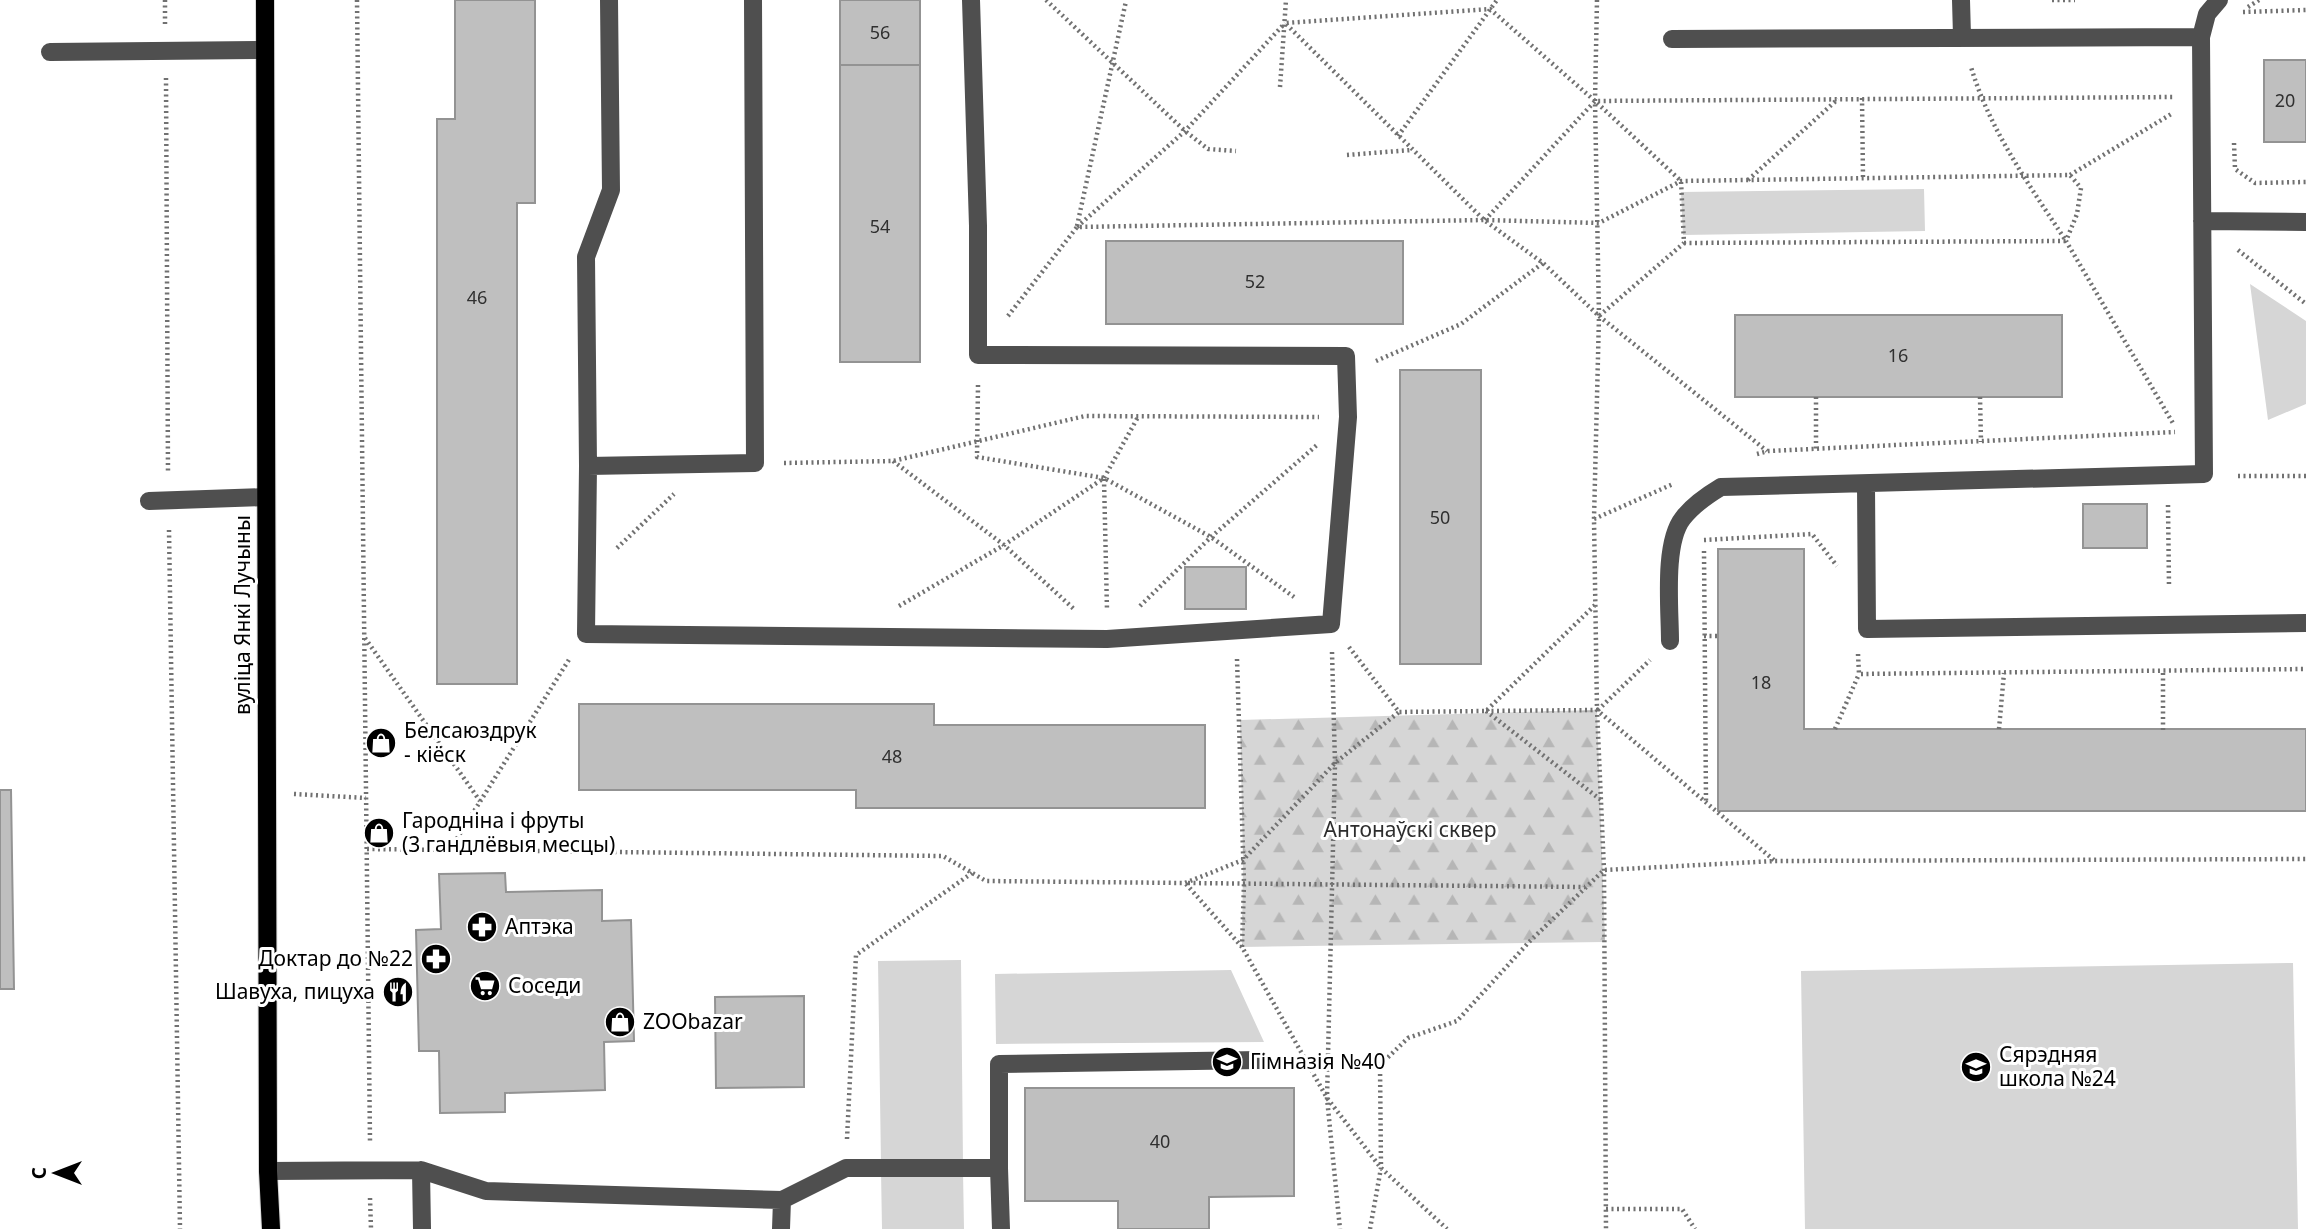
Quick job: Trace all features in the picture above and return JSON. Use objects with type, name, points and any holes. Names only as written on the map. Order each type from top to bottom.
[{"type":"main road","name":"вуліца Янкі Лучыны","points":[[265,0],[268,1171],[271,1229]]},
{"type":"lane","points":[[609,0],[611,190],[586,257],[589,466],[586,634],[1107,639],[1331,624],[1348,418],[1346,356],[978,355],[978,226],[971,0]]},
{"type":"lane","points":[[589,466],[755,463],[753,0]]},
{"type":"lane","points":[[1961,0],[1962,36]]},
{"type":"lane","points":[[1670,642],[1671,545],[1681,520],[1702,499],[1721,487],[2204,474],[2201,37],[2207,14],[2219,0]]},
{"type":"lane","points":[[1672,38],[2201,37]]},
{"type":"lane","points":[[50,52],[265,50]]},
{"type":"lane","points":[[2202,221],[2306,222]]},
{"type":"lane","points":[[1866,485],[1867,629],[2306,623]]},
{"type":"lane","points":[[149,501],[266,497]]},
{"type":"lane","points":[[1001,1229],[999,1064],[1259,1060]]},
{"type":"lane","points":[[268,1171],[421,1170],[486,1191],[782,1199],[846,1168],[999,1167]]},
{"type":"lane","points":[[421,1170],[422,1229]]},
{"type":"lane","points":[[781,1229],[782,1199]]},
{"type":"path","points":[[165,0],[168,501],[180,1229]]},
{"type":"path","points":[[357,0],[371,1229]]},
{"type":"path","points":[[1046,0],[1185,131],[1208,149],[1236,151]]},
{"type":"path","points":[[1280,87],[1286,0]]},
{"type":"path","points":[[1398,136],[1497,0]]},
{"type":"path","points":[[1597,0],[1595,101],[1599,316],[1594,519],[1597,710],[1604,870],[1606,1229]]},
{"type":"path","points":[[2052,0],[2075,0]]},
{"type":"path","points":[[2259,0],[2240,12],[2306,10]]},
{"type":"path","points":[[1077,227],[1126,2]]},
{"type":"path","points":[[1399,712],[1331,624],[1211,537],[1104,478],[977,457],[978,355],[1077,227],[1185,131],[1285,23],[1490,9],[1681,181],[1684,243]]},
{"type":"path","points":[[1285,23],[1485,220],[1543,262],[1599,316],[1768,452]]},
{"type":"path","points":[[1754,455],[1816,449],[2179,432],[2066,241],[2023,176],[1980,97],[1962,36]]},
{"type":"path","points":[[1485,220],[1595,101],[1862,97],[2200,97]]},
{"type":"path","points":[[1862,97],[1863,177]]},
{"type":"path","points":[[1077,227],[1485,220],[1599,223],[1681,181],[2070,175],[2200,97]]},
{"type":"path","points":[[1748,181],[1839,98]]},
{"type":"path","points":[[2233,131],[2235,169],[2255,183],[2306,181]]},
{"type":"path","points":[[1347,155],[1412,150]]},
{"type":"path","points":[[2066,241],[2077,214],[2081,188],[2070,175]]},
{"type":"path","points":[[2202,221],[2306,304]]},
{"type":"path","points":[[1599,316],[1684,243],[2066,241]]},
{"type":"path","points":[[1347,373],[1461,324],[1543,262]]},
{"type":"path","points":[[1816,397],[1816,449]]},
{"type":"path","points":[[1980,397],[1981,442]]},
{"type":"path","points":[[755,463],[893,461],[1085,415],[1348,418]]},
{"type":"path","points":[[891,610],[1004,545],[1104,478],[1138,417]]},
{"type":"path","points":[[1107,639],[1211,537],[1348,418]]},
{"type":"path","points":[[893,461],[1004,545],[1107,639]]},
{"type":"path","points":[[589,575],[705,465]]},
{"type":"path","points":[[2168,476],[2169,586]]},
{"type":"path","points":[[2238,476],[2306,476]]},
{"type":"path","points":[[1104,478],[1107,639]]},
{"type":"path","points":[[1594,519],[1678,482]]},
{"type":"path","points":[[1706,802],[1704,540],[1713,530]]},
{"type":"path","points":[[1704,540],[1812,534],[1842,573]]},
{"type":"path","points":[[1486,711],[1595,605]]},
{"type":"path","points":[[1331,624],[1335,763],[1327,1098],[1340,1229]]},
{"type":"path","points":[[1235,631],[1244,883],[1242,947]]},
{"type":"path","points":[[451,848],[586,634]]},
{"type":"path","points":[[1704,636],[1718,636]]},
{"type":"path","points":[[364,637],[480,802]]},
{"type":"path","points":[[1597,710],[1670,642]]},
{"type":"path","points":[[1835,729],[1859,674],[1858,647]]},
{"type":"path","points":[[1859,674],[2306,669]]},
{"type":"path","points":[[2163,670],[2163,730]]},
{"type":"path","points":[[1999,729],[2004,673]]},
{"type":"path","points":[[1185,883],[1243,860],[1335,763],[1399,712],[1597,710],[1775,861]]},
{"type":"path","points":[[1486,711],[1601,800]]},
{"type":"path","points":[[267,793],[366,798]]},
{"type":"path","points":[[367,849],[943,856],[986,881],[1586,887]]},
{"type":"path","points":[[1370,1229],[1381,1168],[1380,1065],[1408,1038],[1457,1021],[1529,942],[1604,870],[1775,861],[2306,859]]},
{"type":"path","points":[[846,1168],[856,955],[972,873]]},
{"type":"path","points":[[1185,883],[1242,947],[1327,1098],[1381,1168],[1447,1229]]},
{"type":"path","points":[[1606,1209],[1682,1209],[1695,1229]]},
{"type":"green space","points":[[1924,189],[1925,231],[1683,235],[1681,192]]},
{"type":"green space","points":[[2250,284],[2306,321],[2306,404],[2268,420]]},
{"type":"green space","name":"Антонаўскі сквер","points":[[1597,710],[1605,942],[1242,947],[1240,720]]},
{"type":"green space","points":[[961,960],[963,1163],[881,1164],[878,961]]},
{"type":"green space","name":"Сярэдняя школа №24","points":[[2293,963],[2298,1229],[1805,1229],[1801,971]]},
{"type":"green space","points":[[1231,970],[1264,1042],[996,1044],[995,974]]},
{"type":"green space","points":[[881,1171],[963,1171],[964,1229],[882,1229]]},
{"type":"building","points":[[455,0],[535,0],[535,203],[517,203],[517,684],[437,684],[437,119],[455,119]]},
{"type":"building","points":[[840,0],[920,0],[920,65],[840,65]]},
{"type":"building","points":[[2264,60],[2306,60],[2306,142],[2264,142]]},
{"type":"building","points":[[840,65],[920,65],[920,362],[840,362]]},
{"type":"building","points":[[1106,241],[1403,241],[1403,324],[1106,324]]},
{"type":"building","points":[[1735,315],[2062,315],[2062,397],[1735,397]]},
{"type":"building","points":[[1400,370],[1481,370],[1481,664],[1400,664]]},
{"type":"building","points":[[2083,504],[2147,504],[2147,548],[2083,548]]},
{"type":"building","points":[[1718,549],[1804,549],[1804,729],[2306,729],[2306,811],[1718,811]]},
{"type":"building","points":[[1185,567],[1246,567],[1246,609],[1185,609]]},
{"type":"building","points":[[579,704],[934,704],[934,725],[1205,725],[1205,808],[856,808],[856,790],[579,790]]},
{"type":"building","points":[[0,790],[11,790],[14,989],[0,989]]},
{"type":"building","points":[[505,873],[506,892],[602,890],[602,921],[631,920],[634,1041],[604,1042],[605,1090],[505,1093],[505,1112],[440,1113],[439,1051],[419,1051],[416,930],[441,929],[439,874]]},
{"type":"building","points":[[804,996],[804,1087],[716,1088],[715,997]]},
{"type":"building","name":"Гімназія №40","points":[[1025,1088],[1294,1088],[1294,1196],[1209,1197],[1209,1229],[1118,1229],[1118,1201],[1025,1201]]},
{"type":"place","name":"Белсаюздрук - кіёск","points":[[381,743]]},
{"type":"place","name":"Гародніна і фруты (3 гандлёвыя месцы)","points":[[379,833]]},
{"type":"place","name":"Аптэка","points":[[482,927]]},
{"type":"place","name":"Доктар до №22","points":[[436,959]]},
{"type":"place","name":"Соседи","points":[[485,986]]},
{"type":"place","name":"Шавуха, пицуха","points":[[398,992]]},
{"type":"place","name":"ZOObazar","points":[[620,1022]]},
{"type":"place","name":"Гімназія №40","points":[[1227,1062]]},
{"type":"place","name":"Сярэдняя школа №24","points":[[1976,1067]]}]
